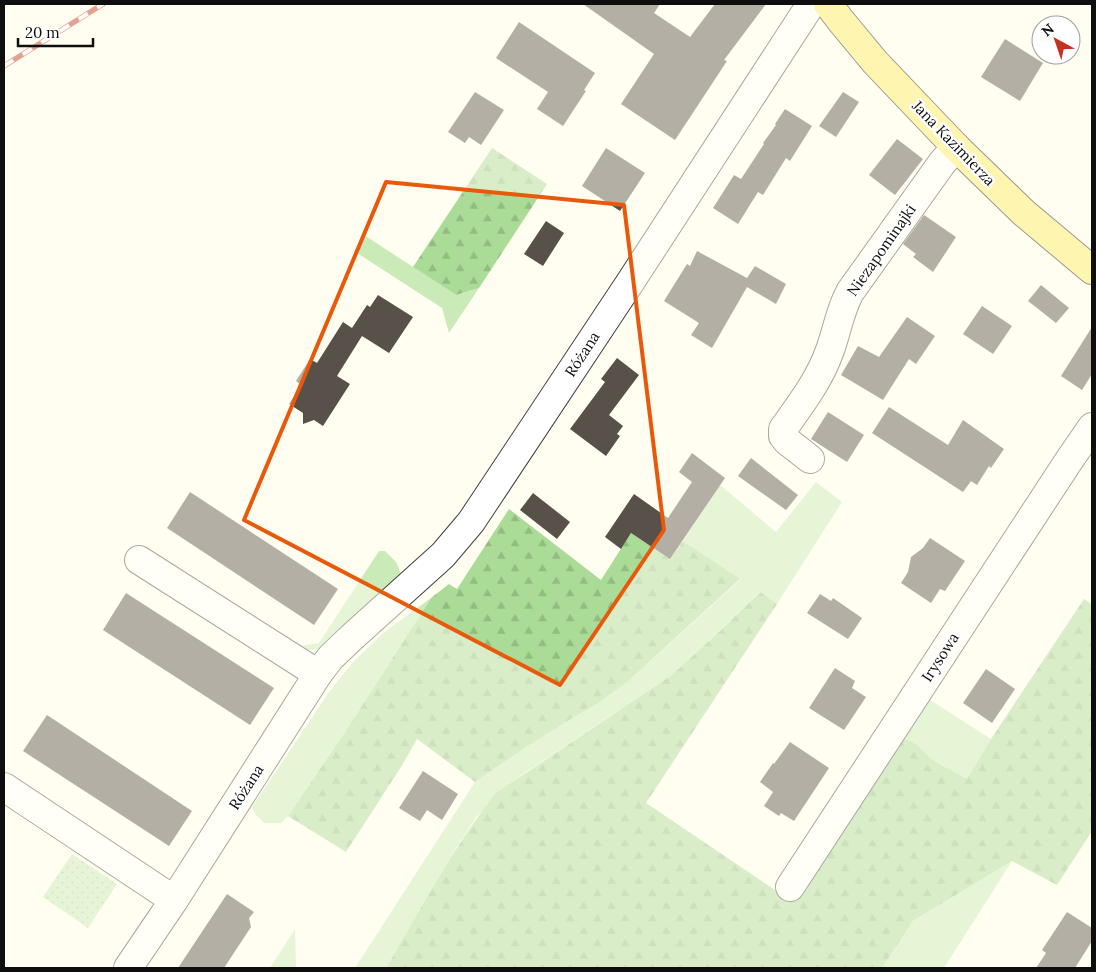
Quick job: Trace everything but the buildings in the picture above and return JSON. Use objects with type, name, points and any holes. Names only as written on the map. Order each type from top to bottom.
[{"type":"main road","name":"Jana Kazimierza","points":[[828,4],[875,62],[956,146],[1024,213],[1092,270]]},
{"type":"street","name":"Różana","points":[[128,968],[174,900],[318,674],[331,657],[444,555],[471,522],[615,305],[810,4]]},
{"type":"street","name":"Niezapominajki","points":[[810,459],[787,441],[783,436],[783,429],[812,387],[822,368],[830,351],[844,303],[850,292],[956,146]]},
{"type":"street","name":"Irysowa","points":[[790,886],[1092,428]]},
{"type":"street","points":[[139,560],[318,674]]},
{"type":"street","points":[[4,787],[174,900]]},
{"type":"highlighted area","points":[[386,182],[624,205],[664,530],[560,685],[244,520]]},
{"type":"green space","points":[[492,148],[547,184],[479,288],[456,295],[413,267]]},
{"type":"green space","points":[[364,235],[456,295],[479,288],[449,333],[442,308],[354,251]]},
{"type":"green space","points":[[816,482],[842,502],[777,604],[759,592],[673,674],[523,774],[477,816],[386,968],[355,968],[475,782],[528,746],[597,704],[626,683],[740,580],[683,541],[720,485],[776,532]]},
{"type":"green space","points":[[509,509],[601,580],[631,533],[670,559],[683,541],[740,579],[626,683],[597,704],[528,746],[475,782],[417,739],[346,852],[288,816],[345,732],[431,598],[449,584],[457,589]]},
{"type":"green space","points":[[379,551],[385,551],[396,562],[402,576],[320,649],[308,650],[301,646],[319,643]]},
{"type":"green space","points":[[760,592],[777,604],[646,803],[790,900],[896,738],[915,743],[930,758],[967,779],[991,739],[1084,599],[1092,604],[1092,831],[1057,885],[1012,861],[913,921],[882,968],[386,968],[452,857],[496,793],[673,674]]},
{"type":"green space","points":[[431,598],[345,732],[288,816],[281,823],[264,823],[256,815],[252,807],[329,692],[354,661],[383,633]]},
{"type":"green space","points":[[924,696],[991,739],[967,780],[930,758],[915,743],[896,738]]},
{"type":"green space","points":[[72,854],[117,884],[88,928],[43,897]]},
{"type":"green space","points":[[1012,861],[944,968],[882,968],[913,921]]},
{"type":"green space","points":[[295,929],[296,968],[270,968]]},
{"type":"railway","points":[[4,66],[103,4]]}]
